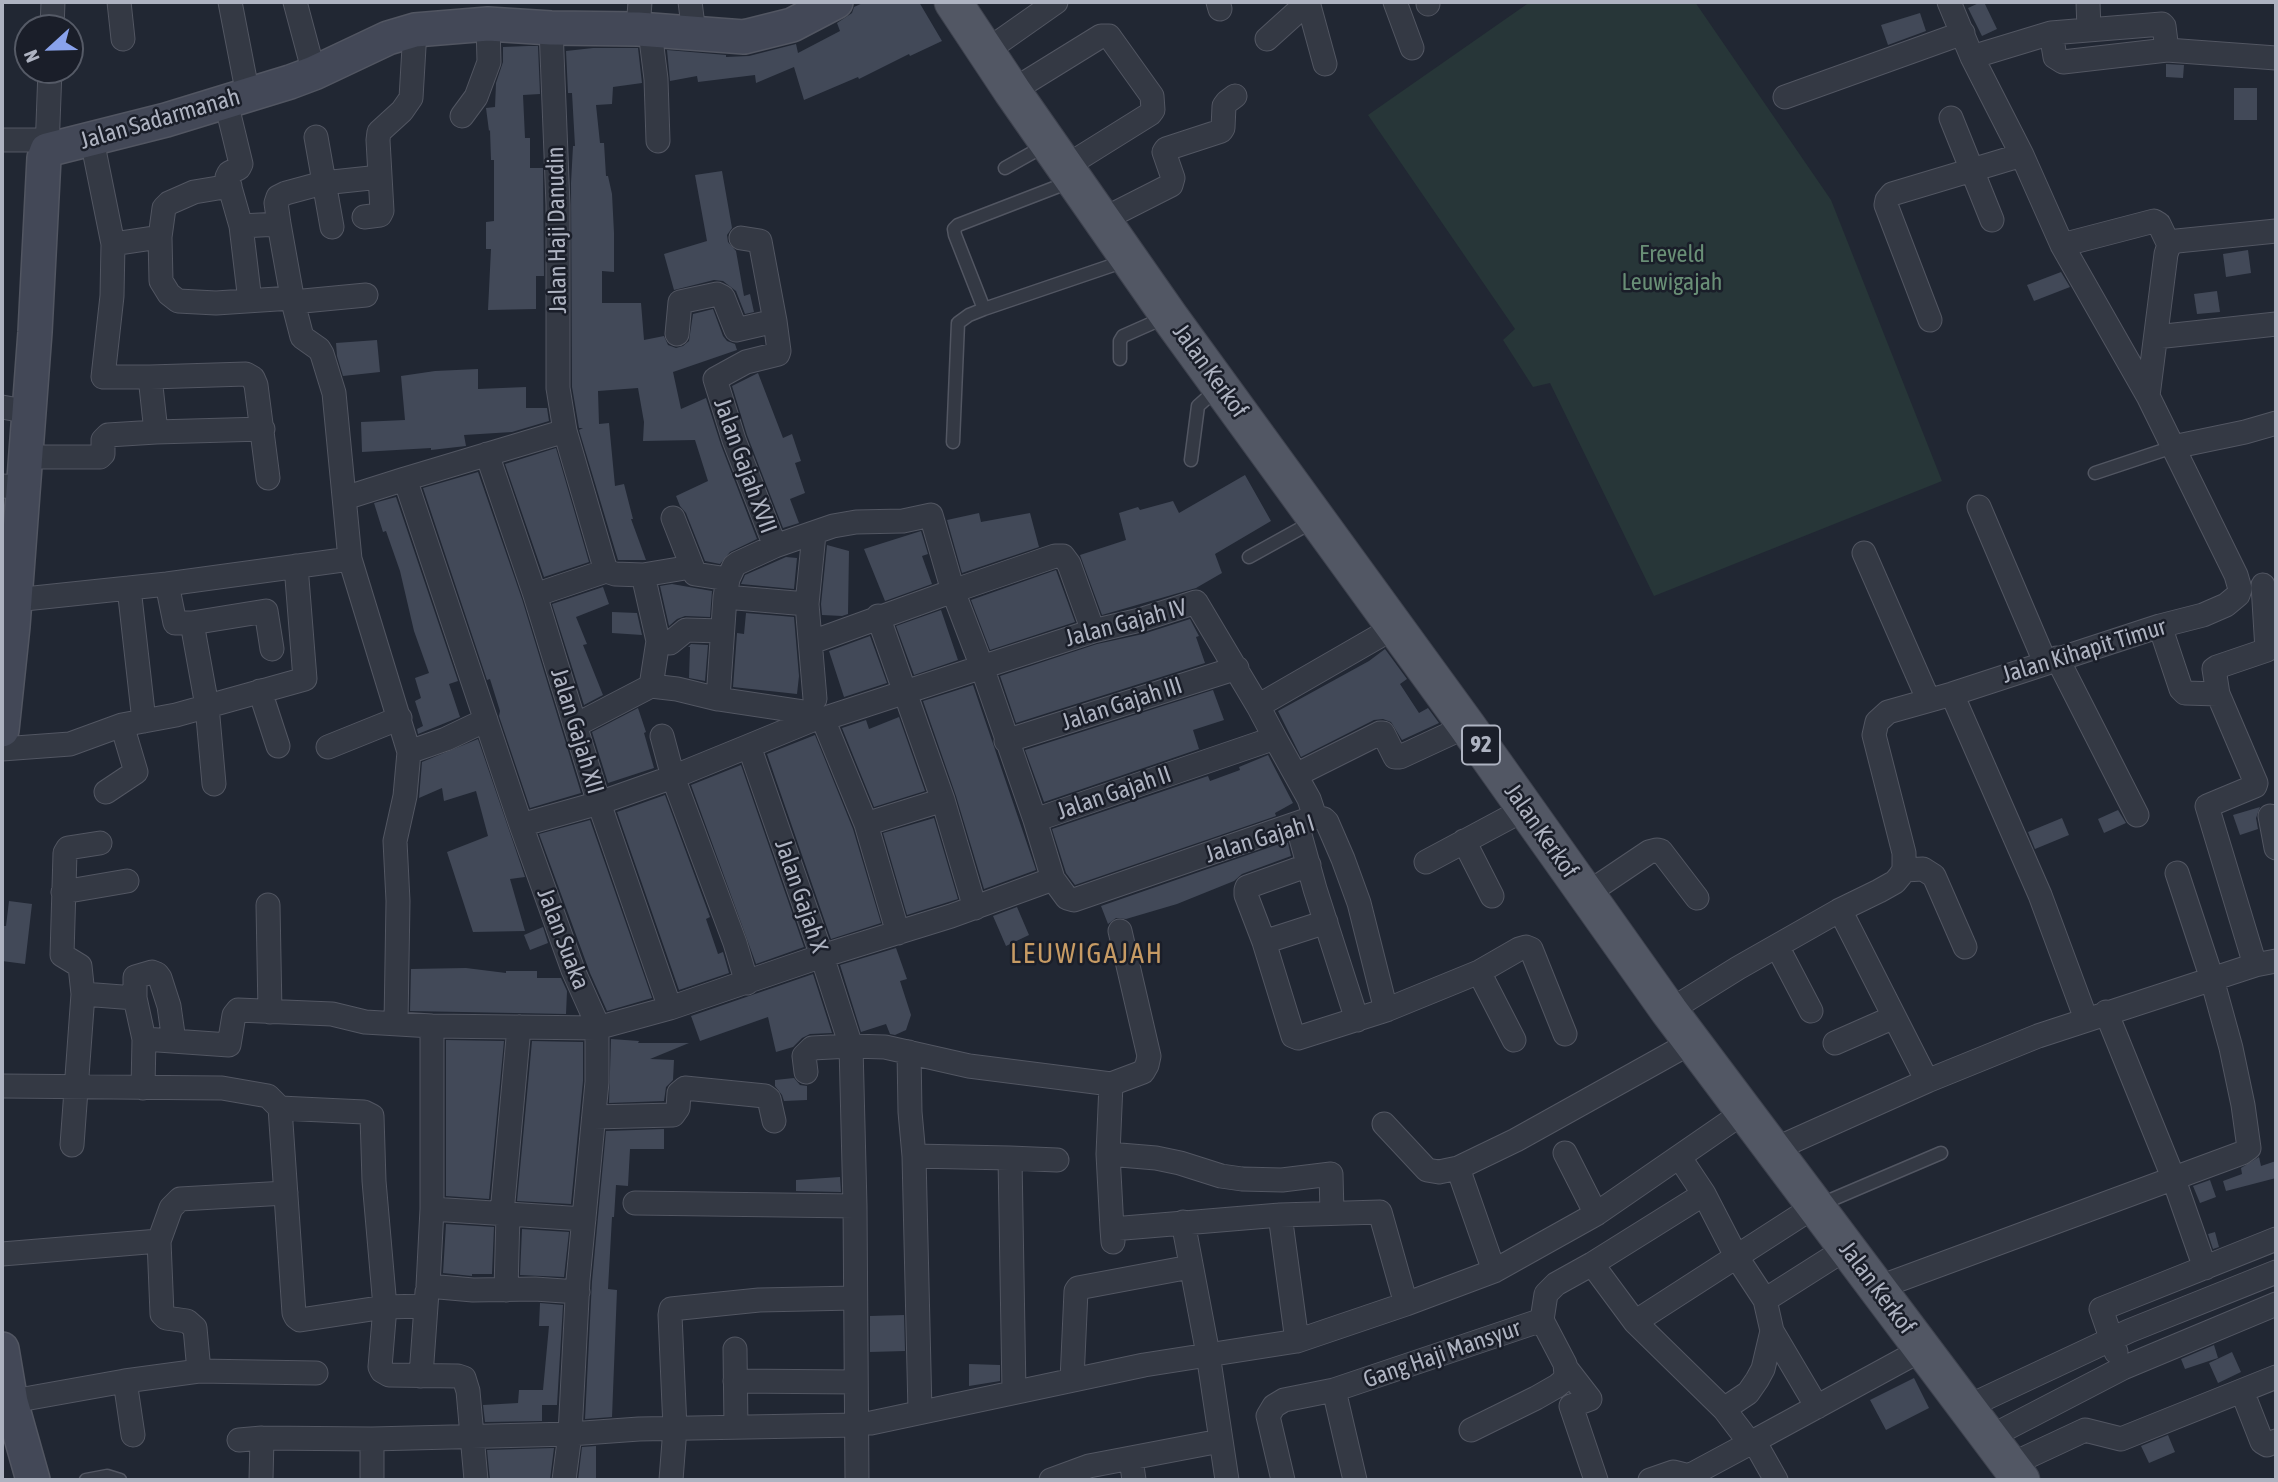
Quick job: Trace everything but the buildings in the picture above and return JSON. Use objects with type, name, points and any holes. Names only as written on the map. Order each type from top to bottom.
[{"type":"main road","name":"Jalan Sadarmanah","points":[[2,730],[17,477],[15,409],[47,145],[92,140],[237,99],[314,73],[388,38],[477,17],[551,28],[692,17],[744,37],[792,25],[836,2]]},
{"type":"main road","name":"Jalan Kerkof","points":[[953,2],[1169,316],[1467,726],[1585,895],[1744,1112],[2007,1460]]},
{"type":"main road","points":[[2,1349],[6,1402],[33,1480]]},
{"type":"street","points":[[119,2],[123,39]]},
{"type":"street","points":[[230,2],[241,164],[227,177],[241,226],[250,301]]},
{"type":"street","points":[[295,2],[314,73]]},
{"type":"street","points":[[985,52],[1056,2]]},
{"type":"street","points":[[1267,39],[1308,2],[1325,64]]},
{"type":"street","points":[[1395,2],[1412,48]]},
{"type":"street","points":[[1773,1150],[1927,1081],[2038,1036],[2266,963],[2207,807],[2255,786],[2256,783],[2218,695],[2214,670],[2267,650],[2270,584],[2240,589],[2236,575],[2148,396],[2062,245],[2022,155],[1972,57],[1949,2]]},
{"type":"street","points":[[2088,2],[2089,30]]},
{"type":"street","points":[[462,116],[476,96],[489,61],[477,17]]},
{"type":"street","points":[[643,21],[656,79],[658,141]]},
{"type":"street","points":[[1972,57],[2051,33],[2162,24],[2165,26],[2166,50]]},
{"type":"street","name":"Jalan Haji Danudin","points":[[551,28],[558,191],[558,388],[565,431],[606,571]]},
{"type":"street","points":[[364,217],[380,215],[382,211],[379,132],[402,111],[411,98],[415,30]]},
{"type":"street","points":[[1785,97],[1963,33]]},
{"type":"street","points":[[2051,33],[2055,57],[2063,62],[2166,50],[2276,58]]},
{"type":"street","points":[[1012,91],[1101,36],[1109,36],[1152,96],[1153,110],[1150,114],[1063,163]]},
{"type":"street","points":[[2,140],[47,145],[49,84]]},
{"type":"street","points":[[1102,220],[1171,185],[1173,178],[1164,152],[1166,149],[1221,131],[1224,106],[1235,96]]},
{"type":"street","points":[[1951,118],[1992,220]]},
{"type":"street","points":[[316,137],[332,227]]},
{"type":"street","points":[[92,140],[113,244],[112,296],[103,377],[246,374],[253,378],[263,429],[268,478]]},
{"type":"street","points":[[1930,320],[1886,205],[1887,200],[1892,194],[2022,155]]},
{"type":"street","points":[[380,177],[323,183],[278,197],[276,203],[292,300],[302,337],[322,354],[334,393],[349,559],[409,752],[405,796],[395,841],[398,901],[396,1023]]},
{"type":"street","points":[[230,186],[194,192],[164,208],[160,237],[161,281],[177,301],[216,303],[366,295]]},
{"type":"street","points":[[2062,245],[2154,221],[2159,224],[2169,245],[2148,396]]},
{"type":"street","points":[[241,226],[279,224]]},
{"type":"street","points":[[2169,245],[2177,241],[2276,231]]},
{"type":"street","points":[[113,244],[160,237]]},
{"type":"street","points":[[677,334],[680,302],[717,294],[723,297],[746,362],[778,354],[775,321],[760,241],[741,238]]},
{"type":"street","points":[[736,330],[775,321]]},
{"type":"street","points":[[2156,337],[2276,324]]},
{"type":"street","name":"Jalan Gajah XVII","points":[[746,362],[717,376],[715,383],[775,546]]},
{"type":"street","points":[[150,377],[156,432]]},
{"type":"street","points":[[2173,447],[2276,423]]},
{"type":"street","points":[[17,477],[100,457],[103,454],[103,440],[108,435],[263,429]]},
{"type":"street","points":[[345,498],[565,431]]},
{"type":"street","name":"Jalan Gajah XII","points":[[487,454],[535,595],[599,803],[670,1008]]},
{"type":"street","name":"Jalan Suaka","points":[[405,479],[521,825],[573,970],[597,1028],[597,1082],[578,1292],[570,1434],[564,1480]]},
{"type":"street","points":[[1979,508],[2051,660],[2137,815]]},
{"type":"street","name":"Jalan Gajah II","points":[[814,534],[844,523],[903,521],[931,515],[953,591],[1035,820],[1275,738]]},
{"type":"street","points":[[673,518],[691,567],[697,575],[727,588],[807,604]]},
{"type":"street","points":[[718,699],[727,588],[738,563],[775,546],[814,534],[807,604],[819,713],[866,824],[898,933]]},
{"type":"street","points":[[1864,553],[1928,699]]},
{"type":"street","points":[[812,642],[878,616],[1055,556],[1063,556],[1069,564],[1093,631]]},
{"type":"street","points":[[10,617],[129,588],[349,559]]},
{"type":"street","points":[[2,749],[71,744],[133,723],[306,679],[296,566]]},
{"type":"street","points":[[535,595],[606,571],[643,575],[691,567]]},
{"type":"street","points":[[643,575],[658,641],[651,686]]},
{"type":"street","points":[[167,584],[175,623],[300,607]]},
{"type":"street","points":[[106,792],[136,772],[129,588]]},
{"type":"street","name":"Jalan Kihapit Timur","points":[[1904,870],[1904,853],[1874,735],[1874,728],[1881,717],[1888,712],[1952,694],[2051,660],[2203,615],[2226,605],[2238,595],[2240,589]]},
{"type":"street","name":"Jalan Gajah IV","points":[[982,667],[1093,631],[1140,620],[1196,602],[1258,706]]},
{"type":"street","points":[[266,611],[272,649]]},
{"type":"street","points":[[878,616],[943,800],[975,908]]},
{"type":"street","points":[[192,622],[207,706],[214,783]]},
{"type":"street","points":[[2160,626],[2182,691],[2218,695]]},
{"type":"street","points":[[1357,1020],[1309,865],[1306,821],[1308,799],[1258,706],[1395,627]]},
{"type":"street","points":[[658,641],[670,643],[689,629],[722,631]]},
{"type":"street","points":[[521,825],[599,803],[673,777],[749,746],[819,713],[906,693],[982,667]]},
{"type":"street","name":"Jalan Gajah III","points":[[1006,741],[1237,668]]},
{"type":"street","points":[[576,725],[651,686],[718,699],[819,713]]},
{"type":"street","points":[[260,691],[278,746]]},
{"type":"street","points":[[1952,694],[2040,895],[2173,1177],[2204,1268]]},
{"type":"street","points":[[328,747],[400,718]]},
{"type":"street","points":[[409,752],[446,739],[486,720]]},
{"type":"street","points":[[1296,775],[1380,733],[1383,733],[1397,758],[1467,726]]},
{"type":"street","points":[[662,736],[673,777],[735,943],[747,983]]},
{"type":"street","name":"Jalan Gajah X","points":[[749,746],[822,956],[850,1046],[855,1206],[856,1382],[864,1424],[858,1480]]},
{"type":"street","points":[[866,824],[943,800]]},
{"type":"street","points":[[1426,862],[1525,809]]},
{"type":"street","points":[[2270,817],[2276,847]]},
{"type":"street","points":[[144,1039],[229,1045],[235,1012],[238,1010],[331,1014],[365,1022],[432,1026],[597,1028],[747,983],[822,956],[975,908],[1053,879],[1035,820]]},
{"type":"street","name":"Jalan Gajah I","points":[[1053,879],[1067,898],[1074,900],[1306,821],[1327,822],[1359,903],[1386,1010]]},
{"type":"street","points":[[1464,841],[1492,896]]},
{"type":"street","points":[[72,1145],[83,994],[80,966],[62,955],[66,850],[100,843]]},
{"type":"street","points":[[1585,895],[1649,852],[1657,850],[1661,851],[1697,898]]},
{"type":"street","points":[[1309,865],[1247,887],[1246,895],[1264,942],[1293,1036],[1298,1038],[1386,1010],[1479,972],[1526,947],[1531,949],[1565,1034]]},
{"type":"street","points":[[1669,1011],[1840,910],[1895,882],[1904,870],[1923,869],[1934,876],[1965,947]]},
{"type":"street","points":[[1877,1288],[2242,1153],[2250,1146],[2231,1048],[2212,979],[2176,873]]},
{"type":"street","points":[[63,892],[127,881]]},
{"type":"street","points":[[268,905],[270,1012]]},
{"type":"street","points":[[1840,910],[1927,1081]]},
{"type":"street","points":[[1264,942],[1326,922]]},
{"type":"street","points":[[806,1072],[804,1056],[812,1048],[850,1046],[885,1047],[970,1066],[1111,1084],[1143,1072],[1149,1056],[1120,931]]},
{"type":"street","points":[[1777,946],[1811,1011]]},
{"type":"street","points":[[143,1088],[144,1039],[135,998],[135,977],[152,972],[160,978],[169,1006],[174,1041]]},
{"type":"street","points":[[1479,972],[1514,1040]]},
{"type":"street","points":[[83,994],[135,998]]},
{"type":"street","points":[[1835,1043],[1894,1017]]},
{"type":"street","points":[[421,1376],[432,1209],[432,1026]]},
{"type":"street","points":[[506,1290],[505,1214],[519,1027]]},
{"type":"street","points":[[1384,1124],[1427,1170],[1439,1172],[1458,1168],[1516,1140],[1692,1042]]},
{"type":"street","points":[[909,1052],[920,1412]]},
{"type":"street","points":[[1111,1084],[1108,1154],[1112,1236],[1183,1222],[1380,1212],[1406,1304]]},
{"type":"street","points":[[2,1086],[222,1088],[264,1094],[273,1099],[279,1108],[294,1313],[300,1320],[385,1307],[426,1296],[535,1289],[578,1292]]},
{"type":"street","points":[[594,1117],[673,1115],[678,1108],[679,1093],[685,1088],[765,1096],[772,1107],[774,1121]]},
{"type":"street","points":[[279,1108],[364,1112],[372,1116],[374,1181],[385,1307],[381,1370],[389,1375],[464,1378],[468,1391],[476,1480]]},
{"type":"street","points":[[239,1440],[570,1434],[864,1424],[1072,1380],[1297,1340],[1494,1271],[1596,1214],[1744,1112]]},
{"type":"street","points":[[1565,1153],[1596,1214]]},
{"type":"street","points":[[1108,1154],[1156,1158],[1242,1179],[1282,1180],[1331,1174],[1332,1213]]},
{"type":"street","points":[[914,1156],[1057,1160]]},
{"type":"street","points":[[1010,1158],[1014,1392]]},
{"type":"street","points":[[1679,1158],[1704,1194],[1736,1256],[1766,1300],[1772,1331],[1817,1407]]},
{"type":"street","points":[[1458,1168],[1494,1271]]},
{"type":"street","points":[[199,1371],[195,1328],[187,1321],[166,1318],[162,1314],[159,1241],[171,1208],[180,1199],[286,1194]]},
{"type":"street","name":"Gang Haji Mansyur","points":[[1283,1480],[1269,1416],[1274,1406],[1284,1401],[1334,1390],[1542,1320],[1546,1294],[1556,1283],[1592,1264],[1704,1194]]},
{"type":"street","points":[[635,1203],[855,1206]]},
{"type":"street","points":[[1635,1322],[1815,1206]]},
{"type":"street","points":[[432,1209],[584,1219]]},
{"type":"street","points":[[1280,1215],[1297,1340]]},
{"type":"street","points":[[1183,1222],[1208,1354],[1227,1480]]},
{"type":"street","points":[[2123,1368],[2101,1310],[2276,1239]]},
{"type":"street","points":[[2,1254],[159,1241]]},
{"type":"street","points":[[1766,1300],[1847,1248]]},
{"type":"street","points":[[1592,1264],[1635,1322],[1724,1409],[1752,1442],[1776,1480]]},
{"type":"street","points":[[1072,1380],[1078,1288],[1190,1267]]},
{"type":"street","points":[[1967,1407],[2110,1339],[2276,1272]]},
{"type":"street","points":[[671,1480],[675,1429],[670,1315],[674,1307],[759,1300],[855,1298]]},
{"type":"street","points":[[2007,1460],[2123,1368],[2276,1304]]},
{"type":"street","points":[[1542,1320],[1566,1368],[1590,1399],[1571,1406],[1595,1480]]},
{"type":"street","points":[[1724,1409],[1748,1393],[1757,1380],[1763,1368],[1772,1331]]},
{"type":"street","points":[[735,1349],[736,1427]]},
{"type":"street","points":[[1650,1480],[1673,1472],[1689,1476],[1923,1349]]},
{"type":"street","points":[[1471,1430],[1558,1386],[1566,1375],[1566,1368]]},
{"type":"street","points":[[6,1402],[199,1371],[316,1373]]},
{"type":"street","points":[[2007,1460],[2085,1430],[2121,1439],[2276,1377]]},
{"type":"street","points":[[125,1381],[134,1435]]},
{"type":"street","points":[[735,1381],[856,1382]]},
{"type":"street","points":[[1334,1390],[1355,1480]]},
{"type":"street","points":[[2242,1391],[2262,1443],[2267,1445],[2276,1441]]},
{"type":"street","points":[[261,1480],[262,1438]]},
{"type":"street","points":[[372,1439],[372,1480]]},
{"type":"street","points":[[1051,1480],[1089,1466],[1133,1470],[1220,1441]]},
{"type":"lane","points":[[1005,168],[1063,163]]},
{"type":"lane","points":[[984,309],[954,229],[1063,163]]},
{"type":"lane","points":[[953,442],[958,323],[984,309],[1130,260]]},
{"type":"lane","points":[[1120,359],[1119,346],[1123,336],[1169,316]]},
{"type":"lane","points":[[1191,460],[1198,406],[1220,386]]},
{"type":"lane","points":[[2095,473],[2173,447]]},
{"type":"lane","points":[[1250,556],[1317,520]]},
{"type":"lane","points":[[1815,1206],[1941,1153]]},
{"type":"lane","points":[[86,1480],[107,1476],[120,1480]]},
{"type":"green space","name":"Ereveld Leuwigajah","points":[[1530,2],[1695,2],[1831,200],[1942,481],[1654,596],[1550,383],[1533,387],[1503,340],[1515,329],[1368,115]]},
{"type":"district","name":"LEUWIGAJAH","points":[[1087,954]]}]
